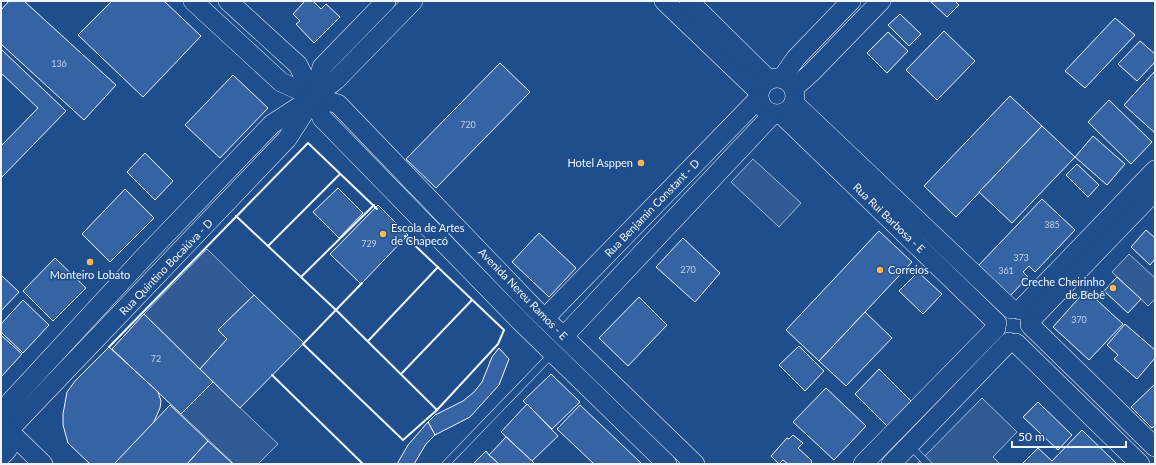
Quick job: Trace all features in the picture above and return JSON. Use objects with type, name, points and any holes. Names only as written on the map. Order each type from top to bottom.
[{"type":"street","name":"Avenida Nereu Ramos - E","points":[[194,1],[281,82],[314,97],[338,104],[545,318],[695,464]]},
{"type":"street","name":"Avenida Nereu Ramos - E","points":[[228,1],[298,65],[314,97],[322,118],[553,353],[667,464]]},
{"type":"street","name":"Rua Quintino Bocaiúva - D","points":[[7,428],[287,139],[314,97],[322,67],[386,1]]},
{"type":"street","name":"Rua Quintino Bocaiúva - D","points":[[1,412],[145,256],[272,124],[314,97],[336,80],[413,1]]},
{"type":"street","name":"Rua Rui Barbosa - E","points":[[664,1],[776,96],[1023,316],[1155,447]]},
{"type":"street","name":"Rua Rui Barbosa - E","points":[[689,1],[776,96],[996,325]]},
{"type":"street","name":"Rua Benjamin Constant - D","points":[[564,336],[594,304],[776,96],[796,58],[851,1]]},
{"type":"street","points":[[776,96],[812,73],[881,1]]},
{"type":"street","name":"Rua Benjamin Constant - D","points":[[545,318],[575,287],[776,96]]},
{"type":"street","points":[[1023,316],[1122,214],[1155,170]]},
{"type":"street","points":[[1122,214],[1155,191]]},
{"type":"street","points":[[575,287],[594,304]]},
{"type":"street","points":[[863,464],[996,325],[999,316],[1005,311],[1023,316]]},
{"type":"street","points":[[891,464],[1012,343],[1023,340],[1029,334],[1023,316]]},
{"type":"street","points":[[996,325],[998,334],[1012,343],[1140,464]]},
{"type":"street","points":[[1,456],[9,447],[7,428]]},
{"type":"street","points":[[7,428],[43,464]]},
{"type":"lane","points":[[446,464],[553,353]]},
{"type":"lane","points":[[909,445],[928,464]]},
{"type":"shaded area","points":[[753,159],[801,203],[779,227],[731,182]]},
{"type":"shaded area","points":[[207,249],[254,295],[218,330],[227,339],[200,369],[144,314]]},
{"type":"shaded area","name":"Creche Cheirinho de Bebê","points":[[1129,254],[1155,278],[1155,299],[1148,306],[1112,272]]},
{"type":"shaded area","points":[[213,382],[278,444],[258,464],[234,464],[181,414]]},
{"type":"shaded area","points":[[982,398],[1017,432],[993,457],[1000,464],[919,464],[918,463]]},
{"type":"building","points":[[9,1],[24,1],[116,85],[84,120],[1,44],[1,10]]},
{"type":"building","points":[[112,1],[164,1],[201,36],[143,97],[78,35]]},
{"type":"building","points":[[305,1],[313,1],[321,9],[326,4],[340,17],[314,43],[296,24],[300,21],[293,14]]},
{"type":"building","points":[[930,1],[955,1],[959,5],[947,17]]},
{"type":"building","points":[[900,14],[921,34],[909,46],[888,25]]},
{"type":"building","points":[[1115,18],[1135,35],[1085,88],[1065,71]]},
{"type":"building","points":[[944,31],[975,61],[937,100],[906,70]]},
{"type":"building","points":[[888,32],[908,51],[887,73],[867,53]]},
{"type":"building","points":[[1140,41],[1155,54],[1155,62],[1137,81],[1118,64]]},
{"type":"building","points":[[1,49],[66,111],[1,178],[1,146],[38,108],[1,73]]},
{"type":"building","points":[[500,63],[530,92],[436,188],[406,159]]},
{"type":"building","points":[[1155,71],[1155,133],[1124,105]]},
{"type":"building","points":[[233,75],[268,108],[220,158],[185,125]]},
{"type":"building","points":[[1010,96],[1042,126],[956,217],[924,186]]},
{"type":"building","points":[[1109,100],[1152,142],[1131,164],[1088,122]]},
{"type":"building","points":[[1042,126],[1075,157],[1012,223],[979,192]]},
{"type":"building","points":[[1093,136],[1125,164],[1107,185],[1075,157]]},
{"type":"building","points":[[145,153],[173,181],[155,200],[127,172]]},
{"type":"building","points":[[1077,164],[1099,185],[1088,197],[1066,175]]},
{"type":"building","points":[[338,188],[363,213],[339,238],[313,212]]},
{"type":"building","points":[[125,189],[154,218],[110,262],[82,234]]},
{"type":"building","points":[[1042,199],[1075,230],[1035,272],[1029,266],[1023,272],[1028,277],[1008,298],[977,267]]},
{"type":"building","points":[[378,205],[408,235],[361,284],[330,254]]},
{"type":"building","points":[[1146,230],[1155,238],[1155,259],[1150,265],[1131,247]]},
{"type":"building","points":[[879,231],[912,262],[819,361],[786,330]]},
{"type":"building","points":[[539,233],[576,268],[549,297],[512,262]]},
{"type":"building","points":[[683,238],[720,273],[695,302],[656,267]]},
{"type":"building","points":[[55,258],[86,288],[53,321],[23,291]]},
{"type":"building","points":[[918,272],[942,294],[923,314],[899,291]]},
{"type":"building","points":[[1,275],[19,292],[1,311]]},
{"type":"building","points":[[1117,277],[1141,299],[1128,313],[1104,291]]},
{"type":"building","points":[[1086,290],[1123,324],[1089,360],[1053,327]]},
{"type":"building","points":[[254,295],[304,343],[240,408],[200,369],[227,339],[218,330]]},
{"type":"building","points":[[639,297],[667,325],[628,366],[599,338]]},
{"type":"building","points":[[23,300],[49,325],[23,353],[1,332],[1,324]]},
{"type":"building","points":[[865,312],[892,338],[846,386],[819,361]]},
{"type":"building","points":[[144,314],[213,382],[181,414],[112,349]]},
{"type":"building","points":[[1125,324],[1155,350],[1155,358],[1137,379],[1114,359],[1118,355],[1107,345]]},
{"type":"building","points":[[1,335],[22,354],[1,377]]},
{"type":"building","points":[[799,346],[824,371],[805,391],[779,365]]},
{"type":"building","points":[[109,347],[158,392],[161,401],[160,408],[152,426],[114,464],[90,464],[68,443],[63,425],[63,414],[67,392],[75,381]]},
{"type":"building","points":[[499,348],[509,359],[499,385],[470,417],[435,435],[428,422],[435,415],[463,401],[474,392],[482,382],[492,357]]},
{"type":"building","points":[[879,369],[911,401],[887,426],[855,394]]},
{"type":"building","points":[[551,374],[580,402],[552,429],[523,401]]},
{"type":"building","points":[[1155,384],[1155,425],[1152,428],[1131,407]]},
{"type":"building","points":[[826,388],[866,426],[834,460],[793,422]]},
{"type":"building","points":[[1038,402],[1072,435],[1058,450],[1023,417]]},
{"type":"building","points":[[527,404],[558,436],[532,461],[501,432]]},
{"type":"building","points":[[170,405],[208,441],[187,464],[114,464]]},
{"type":"building","points":[[580,405],[642,464],[594,464],[557,429]]},
{"type":"building","points":[[428,422],[435,435],[426,444],[414,464],[397,464],[408,445]]},
{"type":"building","points":[[1082,430],[1117,464],[1022,464],[1038,448],[1052,461]]},
{"type":"building","points":[[793,435],[803,443],[798,448],[811,460],[812,464],[788,464],[783,460],[779,464],[771,456],[787,438],[789,439]]},
{"type":"building","points":[[506,437],[535,464],[499,464],[489,455]]},
{"type":"building","points":[[208,441],[233,464],[187,464]]},
{"type":"building","points":[[486,451],[499,464],[473,464]]},
{"type":"wall","points":[[109,347],[308,143],[377,209]]},
{"type":"wall","points":[[268,246],[340,174]]},
{"type":"wall","points":[[301,277],[374,205]]},
{"type":"wall","points":[[236,216],[336,310],[437,410]]},
{"type":"wall","points":[[303,344],[403,440],[437,410],[498,344],[504,330],[405,236]]},
{"type":"wall","points":[[368,341],[438,267]]},
{"type":"wall","points":[[304,343],[362,283]]},
{"type":"wall","points":[[401,374],[472,300]]},
{"type":"wall","points":[[272,375],[363,464]]},
{"type":"place","name":"Hotel Asppen","points":[[641,163]]},
{"type":"place","name":"Escola de Artes de Chapecó","points":[[383,234]]},
{"type":"place","name":"Monteiro Lobato","points":[[90,262]]},
{"type":"place","name":"Correios","points":[[880,270]]},
{"type":"place","name":"Creche Cheirinho de Bebê","points":[[1113,288]]}]
